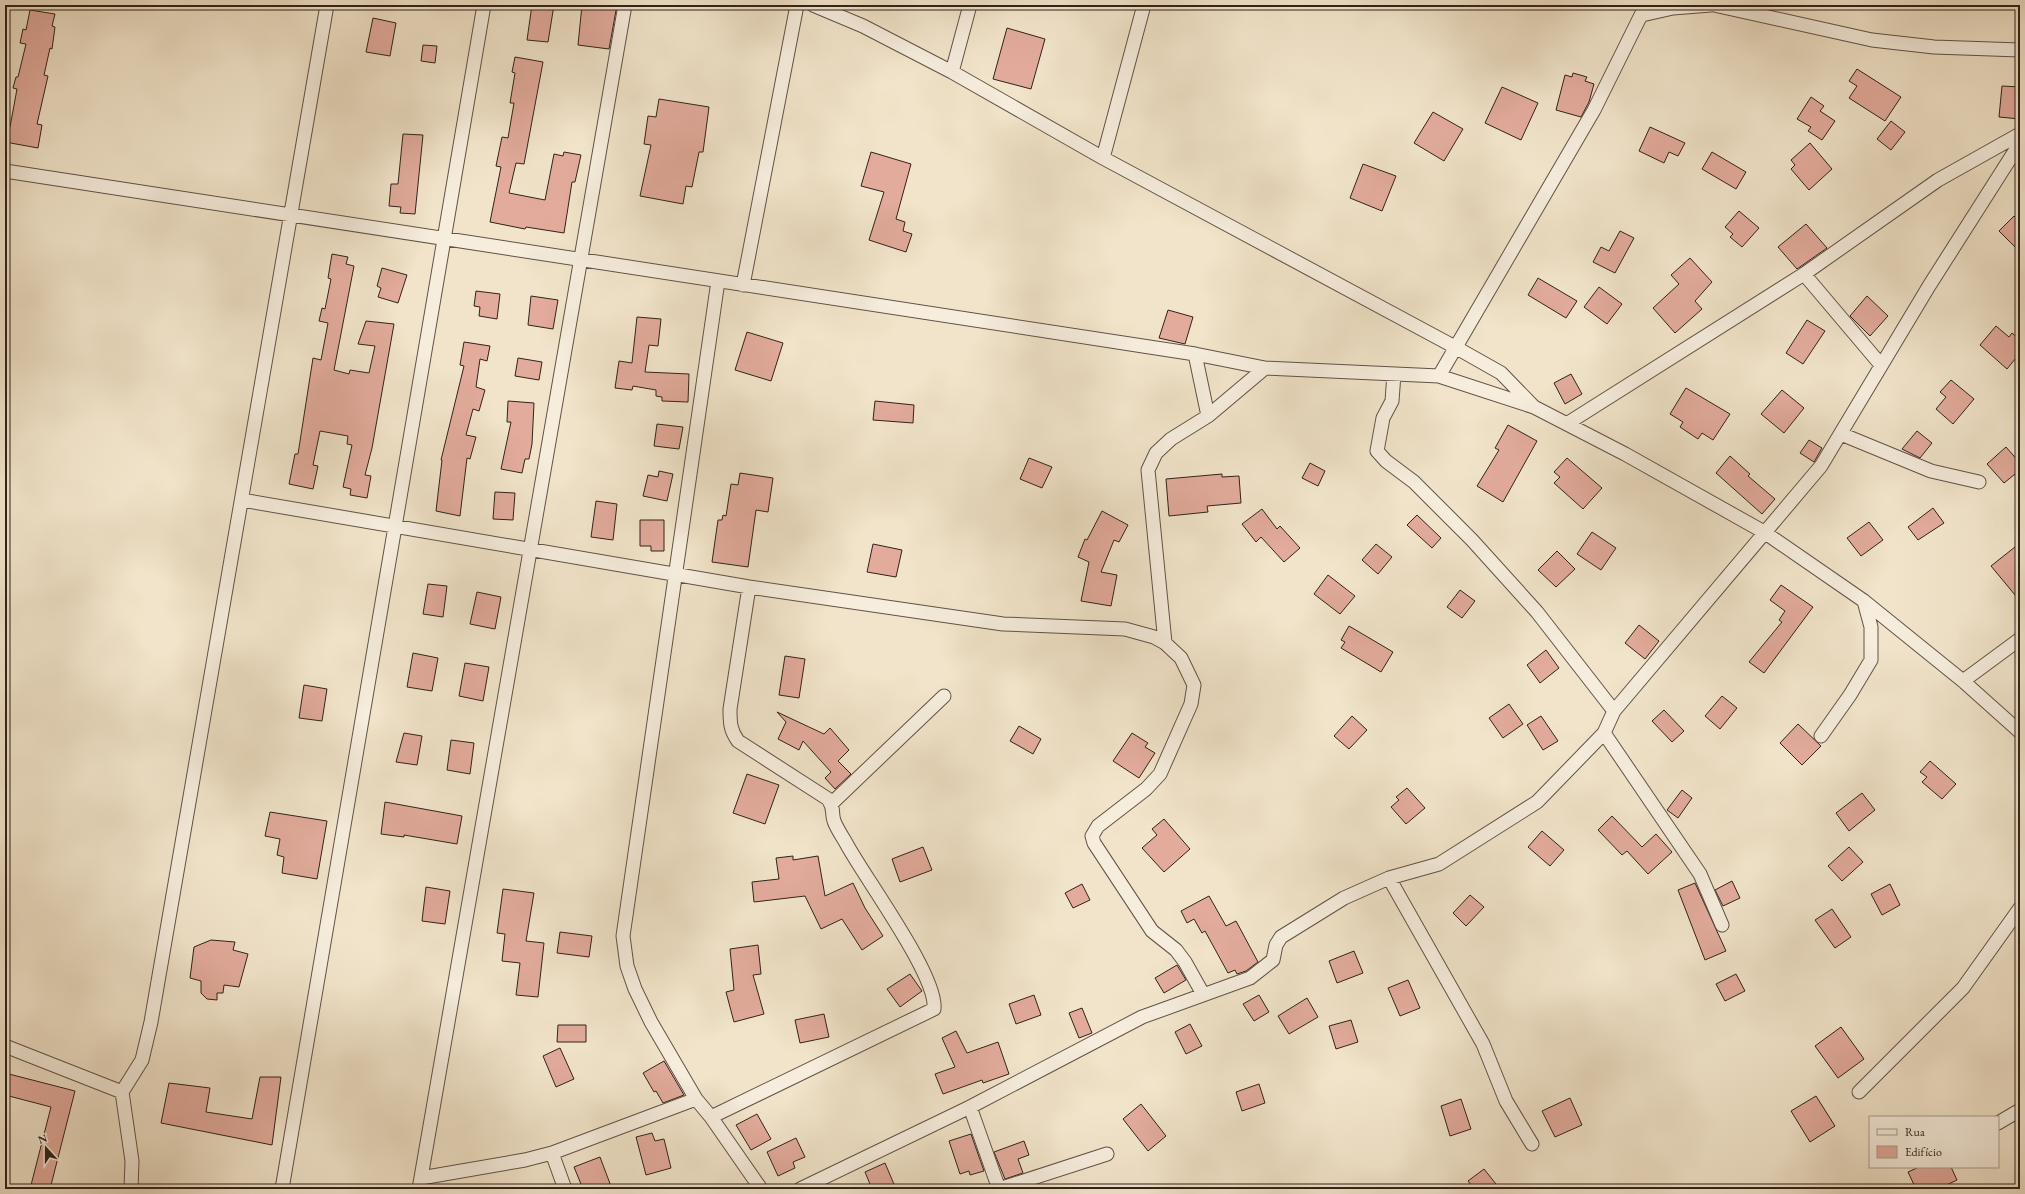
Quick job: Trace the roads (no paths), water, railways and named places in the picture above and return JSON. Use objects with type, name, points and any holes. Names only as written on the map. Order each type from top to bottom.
[{"type":"street","points":[[131,1189],[132,1161],[122,1092],[142,1060],[151,1022],[326,5]]},
{"type":"street","points":[[282,1189],[484,5]]},
{"type":"street","points":[[625,5],[420,1183],[552,1153],[696,1099]]},
{"type":"street","points":[[743,285],[798,5]]},
{"type":"street","points":[[813,5],[863,26],[952,72],[1103,158],[1455,347],[1501,374],[1534,407]]},
{"type":"street","points":[[952,72],[970,5]]},
{"type":"street","points":[[1103,158],[1144,5]]},
{"type":"street","points":[[1438,376],[1594,110],[1644,10],[1711,5]]},
{"type":"street","points":[[1714,5],[1872,40],[1934,47],[2020,50]]},
{"type":"street","points":[[1568,423],[1804,274],[1938,180],[2020,134]]},
{"type":"street","points":[[800,1189],[970,1107],[1142,1017],[1250,978],[1273,960],[1276,945],[1281,937],[1344,898],[1389,878],[1439,864],[1537,802],[1604,733],[1614,711],[1821,466],[1881,365],[2020,143]]},
{"type":"street","points":[[5,171],[1195,354],[1265,368],[1438,376],[1534,407],[1568,423],[1764,532],[1864,601],[1963,681],[2020,732]]},
{"type":"street","points":[[1804,274],[1881,365]]},
{"type":"street","points":[[718,281],[674,574],[623,936],[627,966],[635,990],[651,1022],[696,1099],[711,1117],[761,1189]]},
{"type":"street","points":[[1195,354],[1208,416]]},
{"type":"street","points":[[1165,643],[1148,470],[1156,452],[1171,439],[1208,416],[1265,368]]},
{"type":"street","points":[[1394,374],[1392,402],[1383,418],[1377,451],[1386,461],[1419,488],[1487,557],[1538,612],[1614,711]]},
{"type":"street","points":[[1841,434],[1931,471],[1979,482]]},
{"type":"street","points":[[242,500],[749,587],[1002,624],[1060,628],[1125,629],[1154,637],[1165,643],[1181,658],[1194,685],[1191,704],[1160,774],[1146,789],[1098,826],[1092,836],[1094,843],[1152,931],[1176,950],[1185,962],[1203,994]]},
{"type":"street","points":[[711,1117],[934,1009],[935,1001],[917,956],[854,858],[834,820],[834,809],[828,799],[738,741],[732,733],[730,724],[730,708],[749,587]]},
{"type":"street","points":[[1821,736],[1850,695],[1871,660],[1871,626],[1864,601]]},
{"type":"street","points":[[1963,681],[2020,639]]},
{"type":"street","points":[[831,804],[944,696]]},
{"type":"street","points":[[1604,733],[1700,874],[1722,925]]},
{"type":"street","points":[[1389,878],[1483,1044],[1506,1102],[1532,1144]]},
{"type":"street","points":[[1859,1092],[1963,988],[2020,908]]},
{"type":"street","points":[[5,1046],[122,1092]]},
{"type":"street","points":[[970,1107],[999,1189],[1107,1154]]},
{"type":"street","points":[[1999,1121],[2020,1110]]},
{"type":"street","points":[[552,1153],[565,1189]]}]
